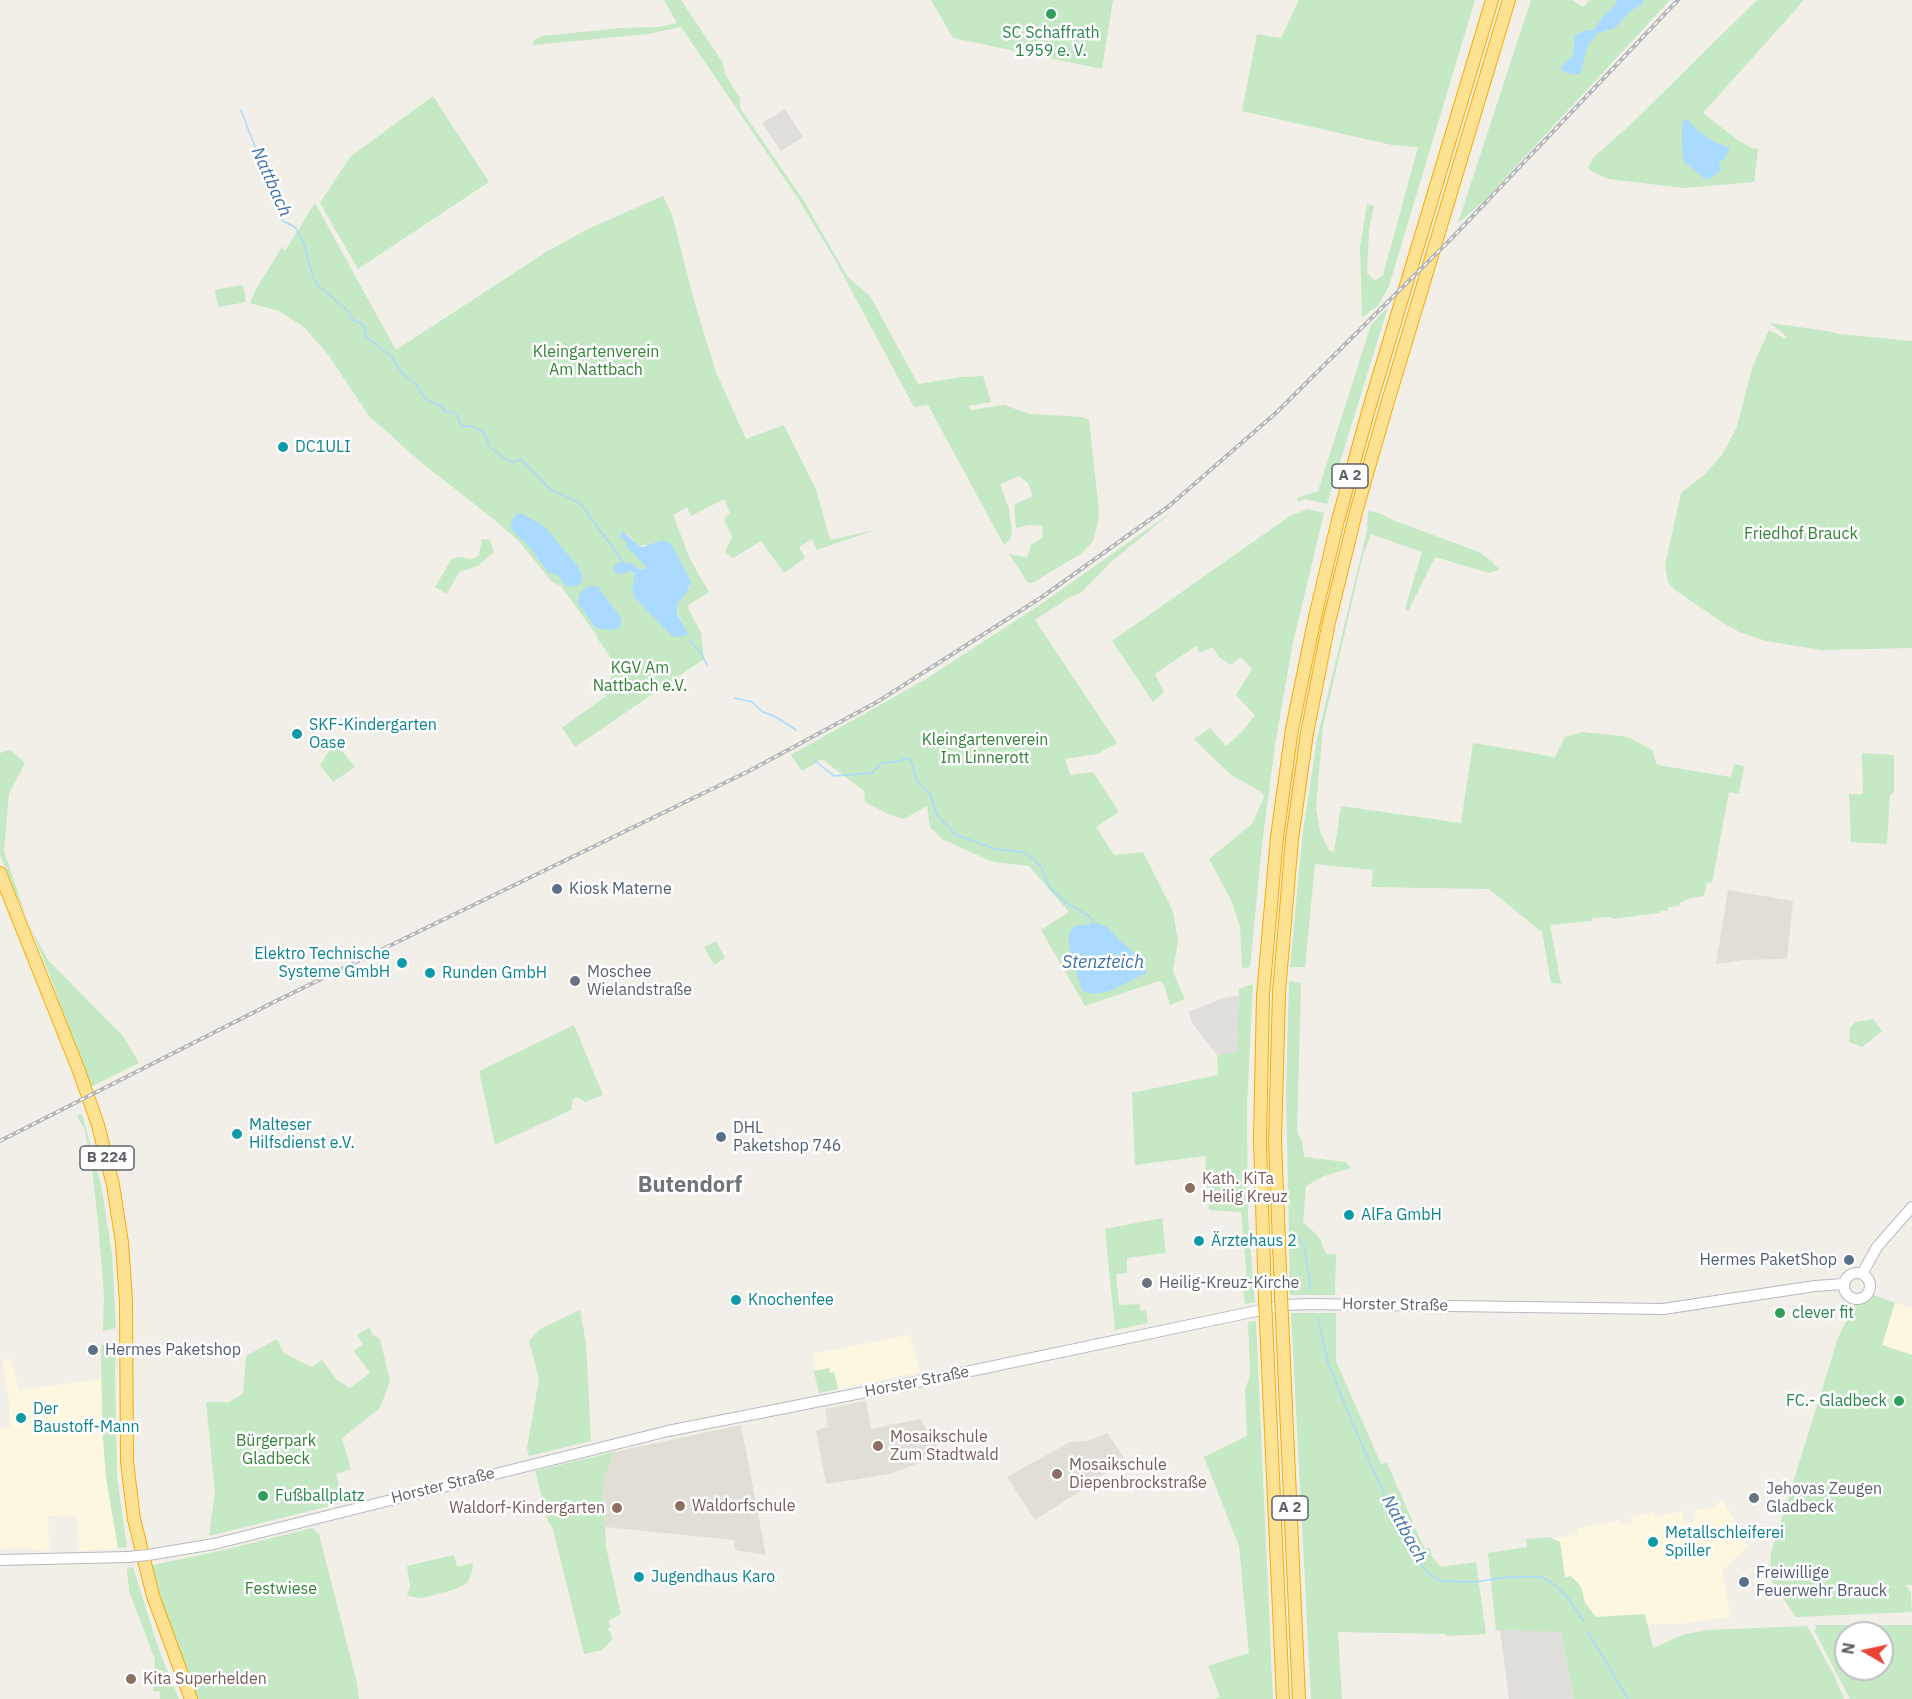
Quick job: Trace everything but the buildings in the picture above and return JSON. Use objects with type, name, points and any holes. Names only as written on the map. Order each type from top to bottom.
[{"type":"highway","name":"A 2","points":[[1283,1699],[1260,1140],[1263,995],[1277,837],[1292,729],[1341,508],[1492,0]]},
{"type":"highway","name":"A 2","points":[[1299,1698],[1275,1141],[1279,992],[1292,839],[1307,733],[1329,622],[1360,500],[1509,0]]},
{"type":"highway","name":"B 224","points":[[0,873],[79,1071],[98,1125],[113,1185],[122,1243],[126,1292],[127,1462],[135,1526],[153,1596],[191,1699]]},
{"type":"highway","name":"B 224","points":[[0,891],[73,1074],[91,1127],[105,1185],[117,1272],[120,1343],[120,1450],[126,1511],[146,1597],[184,1699]]},
{"type":"main road","points":[[1862,1274],[1877,1247],[1912,1208]]},
{"type":"main road","points":[[1862,1274],[1868,1278],[1869,1293],[1864,1298],[1856,1300],[1850,1298],[1844,1290],[1844,1284],[1850,1275],[1862,1274]]},
{"type":"main road","name":"Horster Straße","points":[[0,1560],[148,1556],[214,1544],[668,1431],[942,1377],[1285,1305],[1663,1309],[1815,1286],[1844,1284]]},
{"type":"shaded area","points":[[785,109],[803,137],[781,151],[762,123]]},
{"type":"shaded area","points":[[1728,890],[1793,901],[1787,959],[1743,960],[1716,964]]},
{"type":"shaded area","points":[[1239,995],[1237,1052],[1217,1055],[1193,1024],[1188,1012],[1224,998]]},
{"type":"shaded area","points":[[1895,1303],[1912,1308],[1912,1355],[1882,1345]]},
{"type":"shaded area","points":[[910,1335],[920,1372],[838,1389],[834,1373],[830,1373],[829,1368],[814,1371],[816,1368],[812,1354]]},
{"type":"shaded area","points":[[11,1359],[19,1390],[102,1379],[102,1424],[106,1478],[118,1548],[79,1551],[77,1517],[48,1516],[49,1552],[27,1548],[0,1549],[0,1428],[10,1427],[9,1399],[2,1360]]},
{"type":"shaded area","name":"Mosaikschule Zum Stadtwald","points":[[866,1401],[871,1429],[920,1419],[943,1454],[890,1474],[826,1484],[816,1430],[828,1427],[825,1409]]},
{"type":"shaded area","name":"Waldorfschule","points":[[741,1425],[766,1555],[735,1550],[734,1540],[605,1527],[603,1486],[614,1452]]},
{"type":"shaded area","name":"Mosaikschule Diepenbrockstraße","points":[[1107,1433],[1125,1459],[1035,1520],[1007,1477],[1070,1442],[1088,1441]]},
{"type":"shaded area","points":[[1723,1500],[1748,1546],[1722,1571],[1731,1617],[1679,1624],[1647,1624],[1644,1614],[1596,1617],[1585,1603],[1581,1587],[1565,1577],[1560,1542],[1554,1539],[1577,1534],[1577,1529],[1620,1520],[1621,1525],[1632,1523],[1631,1516],[1654,1512],[1655,1517],[1682,1511],[1685,1523],[1696,1521],[1694,1510],[1713,1507]]},
{"type":"shaded area","points":[[1500,1630],[1561,1632],[1574,1699],[1509,1699]]},
{"type":"green space","points":[[664,0],[681,0],[723,63],[725,74],[740,98],[740,108],[804,201],[847,276],[870,296],[918,384],[983,376],[991,402],[969,406],[970,410],[1004,405],[1030,414],[1083,417],[1089,420],[1099,512],[1093,541],[1082,553],[1034,582],[1029,583],[1026,580],[1009,554],[1027,557],[1031,545],[1042,538],[1043,526],[1029,525],[1016,528],[1014,505],[1033,496],[1028,483],[1019,476],[1000,484],[1009,509],[1012,531],[1010,540],[1004,545],[928,405],[914,407],[834,258],[799,200],[681,27],[648,34],[533,45],[533,41],[542,36],[621,28],[659,27],[677,23]]},
{"type":"green space","points":[[931,0],[1113,0],[1102,69],[953,38]]},
{"type":"green space","points":[[1299,0],[1475,0],[1389,286],[1378,306],[1362,317],[1360,247],[1367,204],[1374,206],[1369,229],[1367,273],[1375,281],[1383,275],[1418,147],[1392,145],[1242,111],[1257,34],[1281,38]]},
{"type":"green space","points":[[1531,0],[1572,0],[1583,7],[1590,0],[1670,0],[1483,202],[1458,223]]},
{"type":"green space","points":[[1757,0],[1804,0],[1703,113],[1739,141],[1758,149],[1754,182],[1684,188],[1608,179],[1591,171],[1588,168],[1594,157],[1630,125]]},
{"type":"green space","points":[[433,96],[489,182],[358,269],[320,203],[350,157]]},
{"type":"green space","points":[[663,196],[672,215],[695,304],[716,372],[746,439],[784,425],[816,489],[830,540],[875,530],[817,550],[812,539],[799,547],[805,558],[784,573],[761,541],[733,558],[725,552],[732,537],[724,519],[730,513],[724,499],[691,516],[687,507],[673,515],[690,559],[709,592],[687,606],[701,633],[704,659],[575,747],[562,728],[606,696],[605,688],[615,671],[609,655],[597,636],[561,586],[552,582],[519,541],[423,464],[369,416],[327,353],[304,327],[279,311],[250,303],[282,247],[285,251],[315,203],[396,350],[546,252],[588,229]],"holes":[[[626,533],[639,546],[647,545],[690,577],[690,588],[677,602],[676,610],[688,634],[672,636],[635,598],[635,575],[631,571],[625,572],[631,563],[640,570],[647,568],[627,542]]]},
{"type":"green space","points":[[243,285],[246,302],[218,307],[215,290]]},
{"type":"green space","points":[[1388,307],[1327,504],[1305,499],[1298,502],[1297,498],[1318,491],[1371,325]]},
{"type":"green space","name":"Friedhof Brauck","points":[[1770,323],[1839,334],[1912,341],[1912,648],[1822,650],[1766,641],[1728,626],[1675,590],[1668,582],[1665,565],[1681,493],[1704,475],[1722,455],[1737,427],[1752,368],[1769,330],[1784,338],[1787,337]]},
{"type":"green space","points":[[1308,509],[1324,513],[1292,647],[1275,745],[1250,967],[1242,968],[1240,927],[1231,900],[1209,859],[1252,824],[1264,797],[1262,792],[1231,775],[1194,739],[1210,728],[1226,746],[1242,732],[1255,715],[1236,695],[1252,669],[1241,657],[1231,665],[1219,657],[1213,647],[1200,653],[1196,646],[1155,674],[1164,692],[1153,702],[1112,641],[1290,516]]},
{"type":"green space","name":"Kleingartenverein Im Linnerott","points":[[1173,511],[1111,562],[1082,592],[1070,597],[1035,620],[1117,743],[1097,754],[1065,759],[1070,775],[1093,772],[1119,812],[1096,827],[1114,855],[1143,852],[1173,911],[1178,941],[1173,972],[1185,999],[1170,1005],[1164,985],[1159,981],[1085,1006],[1041,930],[1069,912],[1029,866],[993,862],[942,839],[930,827],[927,806],[904,819],[888,814],[865,802],[864,791],[822,759],[802,771],[791,755],[926,679],[1041,604]]},
{"type":"green space","points":[[1368,511],[1379,513],[1479,552],[1500,570],[1489,573],[1435,557],[1408,611],[1405,609],[1422,552],[1371,534],[1363,555],[1323,726],[1316,807],[1320,832],[1329,850],[1334,852],[1341,806],[1461,823],[1473,743],[1555,757],[1565,737],[1583,732],[1628,737],[1652,750],[1657,765],[1731,777],[1734,764],[1744,766],[1739,794],[1729,792],[1712,883],[1707,882],[1704,896],[1687,899],[1679,903],[1680,906],[1668,907],[1668,910],[1659,911],[1659,913],[1612,919],[1611,917],[1592,918],[1592,921],[1550,925],[1561,984],[1551,983],[1542,931],[1489,889],[1371,887],[1373,870],[1315,864],[1305,967],[1290,967],[1302,838],[1317,739],[1367,531]]},
{"type":"green space","points":[[482,539],[490,540],[494,552],[478,566],[459,572],[447,594],[435,587],[451,560],[457,557],[473,559],[479,555]]},
{"type":"green space","points":[[337,745],[355,767],[333,782],[320,765],[331,748]]},
{"type":"green space","points":[[10,750],[25,763],[9,794],[4,851],[29,924],[0,855],[0,753]]},
{"type":"green space","points":[[1862,753],[1894,755],[1894,792],[1890,795],[1887,844],[1851,842],[1849,794],[1863,794]]},
{"type":"green space","points":[[29,926],[48,960],[123,1036],[139,1063],[90,1087],[47,968]]},
{"type":"green space","points":[[716,941],[725,958],[714,965],[704,947]]},
{"type":"green space","points":[[1289,981],[1301,983],[1297,1132],[1302,1141],[1304,1157],[1346,1162],[1351,1168],[1324,1176],[1306,1186],[1303,1222],[1319,1237],[1326,1254],[1336,1254],[1335,1295],[1290,1295],[1286,1090]]},
{"type":"green space","points":[[1253,984],[1247,1106],[1248,1218],[1255,1302],[1245,1304],[1242,1280],[1247,1279],[1241,1212],[1209,1210],[1205,1156],[1135,1165],[1132,1093],[1218,1075],[1217,1055],[1237,1052],[1239,989]]},
{"type":"green space","points":[[1873,1019],[1882,1031],[1862,1047],[1849,1042],[1850,1027],[1856,1022]]},
{"type":"green space","points":[[574,1025],[603,1095],[585,1102],[577,1097],[573,1099],[571,1110],[495,1145],[479,1071]]},
{"type":"green space","points":[[82,1114],[101,1184],[112,1254],[116,1328],[103,1331],[104,1294],[98,1223],[85,1130],[77,1116]]},
{"type":"green space","points":[[1162,1218],[1166,1253],[1127,1258],[1127,1273],[1116,1274],[1119,1305],[1140,1304],[1140,1311],[1146,1310],[1148,1323],[1115,1330],[1105,1229]]},
{"type":"green space","points":[[1871,1294],[1895,1303],[1882,1345],[1912,1355],[1912,1585],[1906,1585],[1911,1593],[1912,1612],[1796,1617],[1770,1579],[1771,1553],[1838,1338],[1856,1302],[1864,1301]]},
{"type":"green space","points":[[580,1310],[586,1343],[591,1441],[529,1456],[527,1448],[539,1379],[529,1341],[540,1329]]},
{"type":"green space","points":[[1291,1313],[1336,1313],[1336,1361],[1381,1464],[1387,1463],[1424,1548],[1430,1548],[1432,1557],[1441,1567],[1476,1562],[1486,1634],[1448,1636],[1445,1634],[1338,1632],[1342,1699],[1311,1699]]},
{"type":"green space","points":[[1256,1321],[1273,1699],[1215,1699],[1220,1697],[1208,1666],[1249,1653],[1239,1546],[1204,1457],[1247,1436],[1245,1389],[1250,1376],[1248,1322]]},
{"type":"green space","name":"Bürgerpark Gladbeck","points":[[370,1327],[372,1334],[380,1339],[390,1381],[380,1408],[342,1438],[351,1469],[336,1474],[342,1497],[338,1504],[209,1536],[215,1492],[206,1402],[229,1402],[243,1394],[246,1356],[277,1339],[284,1353],[311,1367],[322,1360],[337,1380],[350,1388],[370,1373],[354,1351],[363,1344],[357,1335]]},
{"type":"green space","points":[[116,1343],[117,1477],[127,1547],[118,1548],[106,1478],[102,1424],[101,1345]]},
{"type":"green space","points":[[829,1368],[830,1373],[834,1372],[838,1389],[819,1393],[814,1371]]},
{"type":"green space","points":[[614,1452],[603,1486],[606,1547],[621,1614],[608,1621],[611,1627],[608,1628],[613,1639],[602,1650],[584,1654],[552,1526],[548,1522],[535,1471]]},
{"type":"green space","name":"Festwiese","points":[[312,1528],[319,1534],[357,1683],[359,1699],[195,1699],[148,1566]]},
{"type":"green space","points":[[1549,1537],[1560,1542],[1565,1577],[1571,1576],[1581,1587],[1585,1603],[1596,1617],[1645,1614],[1653,1648],[1682,1635],[1708,1630],[1807,1626],[1833,1673],[1834,1681],[1836,1681],[1844,1699],[1574,1699],[1561,1632],[1496,1630],[1488,1553],[1527,1547],[1526,1539]]},
{"type":"green space","points":[[454,1555],[457,1567],[473,1563],[467,1583],[456,1589],[422,1598],[407,1596],[410,1586],[407,1566]]},
{"type":"green space","points":[[133,1567],[158,1647],[179,1699],[160,1699],[160,1691],[153,1691],[155,1659],[129,1591],[127,1568]]},
{"type":"green space","points":[[1815,1625],[1834,1625],[1834,1668],[1814,1630],[1817,1629]]},
{"type":"green space","points":[[1894,1625],[1912,1625],[1912,1699],[1850,1699],[1841,1681],[1894,1681]]},
{"type":"water","points":[[1617,0],[1644,0],[1641,5],[1630,11],[1615,28],[1597,33],[1587,47],[1581,73],[1573,75],[1564,72],[1561,68],[1573,56],[1575,36],[1583,31],[1594,30]]},
{"type":"water","points":[[1684,120],[1688,120],[1698,131],[1714,142],[1730,148],[1724,159],[1719,162],[1719,172],[1710,178],[1705,179],[1684,162],[1682,124]]},
{"type":"water","points":[[521,513],[545,527],[578,567],[582,581],[578,586],[565,585],[558,575],[548,572],[528,545],[516,534],[511,527],[512,521],[516,514]]},
{"type":"water","points":[[622,531],[639,546],[643,547],[663,540],[671,544],[691,581],[688,591],[677,603],[677,614],[688,633],[686,635],[672,636],[635,598],[632,588],[635,574],[631,571],[616,573],[613,568],[617,563],[631,563],[640,570],[647,568],[627,547],[627,542],[620,537]]},
{"type":"water","points":[[589,586],[598,587],[621,618],[620,627],[613,630],[596,628],[578,603],[580,593]]},
{"type":"water","name":"Stenzteich","points":[[1096,923],[1107,927],[1146,965],[1146,973],[1110,991],[1093,994],[1082,990],[1073,964],[1068,938],[1075,926]]},
{"type":"waterway","name":"Nattbach","points":[[241,110],[283,221],[295,227],[303,241],[313,277],[319,286],[349,312],[353,320],[361,323],[366,331],[364,335],[392,357],[402,373],[416,384],[425,399],[442,407],[445,412],[453,412],[463,426],[474,427],[484,433],[490,447],[507,460],[513,462],[521,459],[550,489],[580,503],[624,563]]},
{"type":"waterway","name":"Nattbach","points":[[690,641],[699,650],[707,665]]},
{"type":"waterway","name":"Nattbach","points":[[735,698],[752,702],[763,712],[776,717],[796,730]]},
{"type":"waterway","name":"Nattbach","points":[[813,759],[834,776],[872,773],[882,763],[906,758],[911,760],[917,782],[930,794],[937,815],[956,835],[996,849],[1022,852],[1033,858],[1041,867],[1050,888],[1064,901],[1090,917],[1094,923]]},
{"type":"waterway","name":"Nattbach","points":[[1298,1236],[1304,1247],[1311,1289]]},
{"type":"waterway","name":"Nattbach","points":[[1318,1318],[1328,1363],[1352,1422],[1399,1528],[1416,1559],[1428,1573],[1441,1581],[1473,1582],[1511,1577],[1542,1577],[1555,1585],[1569,1599],[1584,1622]]},
{"type":"waterway","name":"Nattbach","points":[[1588,1632],[1628,1699]]},
{"type":"railway","points":[[0,1141],[276,1001],[749,771],[877,702],[1042,597],[1169,506],[1277,412],[1451,239],[1678,0]]},
{"type":"place","name":"SC Schaffrath 1959 e. V.","points":[[1051,14]]},
{"type":"place","name":"DC1ULI","points":[[283,447]]},
{"type":"place","name":"SKF-Kindergarten Oase","points":[[297,734]]},
{"type":"place","name":"Kiosk Materne","points":[[557,889]]},
{"type":"place","name":"Elektro Technische Systeme GmbH","points":[[402,963]]},
{"type":"place","name":"Runden GmbH","points":[[430,973]]},
{"type":"place","name":"Moschee Wielandstraße","points":[[575,981]]},
{"type":"place","name":"Malteser Hilfsdienst e.V.","points":[[237,1134]]},
{"type":"place","name":"DHL Paketshop 746","points":[[721,1137]]},
{"type":"place","name":"Kath. KiTa Heilig Kreuz","points":[[1190,1188]]},
{"type":"place","name":"AlFa GmbH","points":[[1349,1215]]},
{"type":"place","name":"Ärztehaus 2","points":[[1199,1241]]},
{"type":"place","name":"Hermes PaketShop","points":[[1849,1260]]},
{"type":"place","name":"Heilig-Kreuz-Kirche","points":[[1147,1283]]},
{"type":"place","name":"Knochenfee","points":[[736,1300]]},
{"type":"place","name":"clever fit","points":[[1780,1313]]},
{"type":"place","name":"Hermes Paketshop","points":[[93,1350]]},
{"type":"place","name":"FC.- Gladbeck","points":[[1899,1401]]},
{"type":"place","name":"Der Baustoff-Mann","points":[[21,1418]]},
{"type":"place","name":"Mosaikschule Zum Stadtwald","points":[[878,1446]]},
{"type":"place","name":"Mosaikschule Diepenbrockstraße","points":[[1057,1474]]},
{"type":"place","name":"Fußballplatz","points":[[263,1496]]},
{"type":"place","name":"Jehovas Zeugen Gladbeck","points":[[1754,1498]]},
{"type":"place","name":"Waldorfschule","points":[[680,1506]]},
{"type":"place","name":"Waldorf-Kindergarten","points":[[617,1508]]},
{"type":"place","name":"Metallschleiferei Spiller","points":[[1653,1542]]},
{"type":"place","name":"Jugendhaus Karo","points":[[639,1577]]},
{"type":"place","name":"Freiwillige Feuerwehr Brauck","points":[[1744,1582]]},
{"type":"place","name":"Kita Superhelden","points":[[131,1679]]},
{"type":"district","name":"Butendorf","points":[[690,1186]]},
{"type":"park label","name":"Kleingartenverein Am Nattbach","points":[[596,361]]},
{"type":"park label","name":"KGV Am Nattbach e.V.","points":[[640,677]]}]
